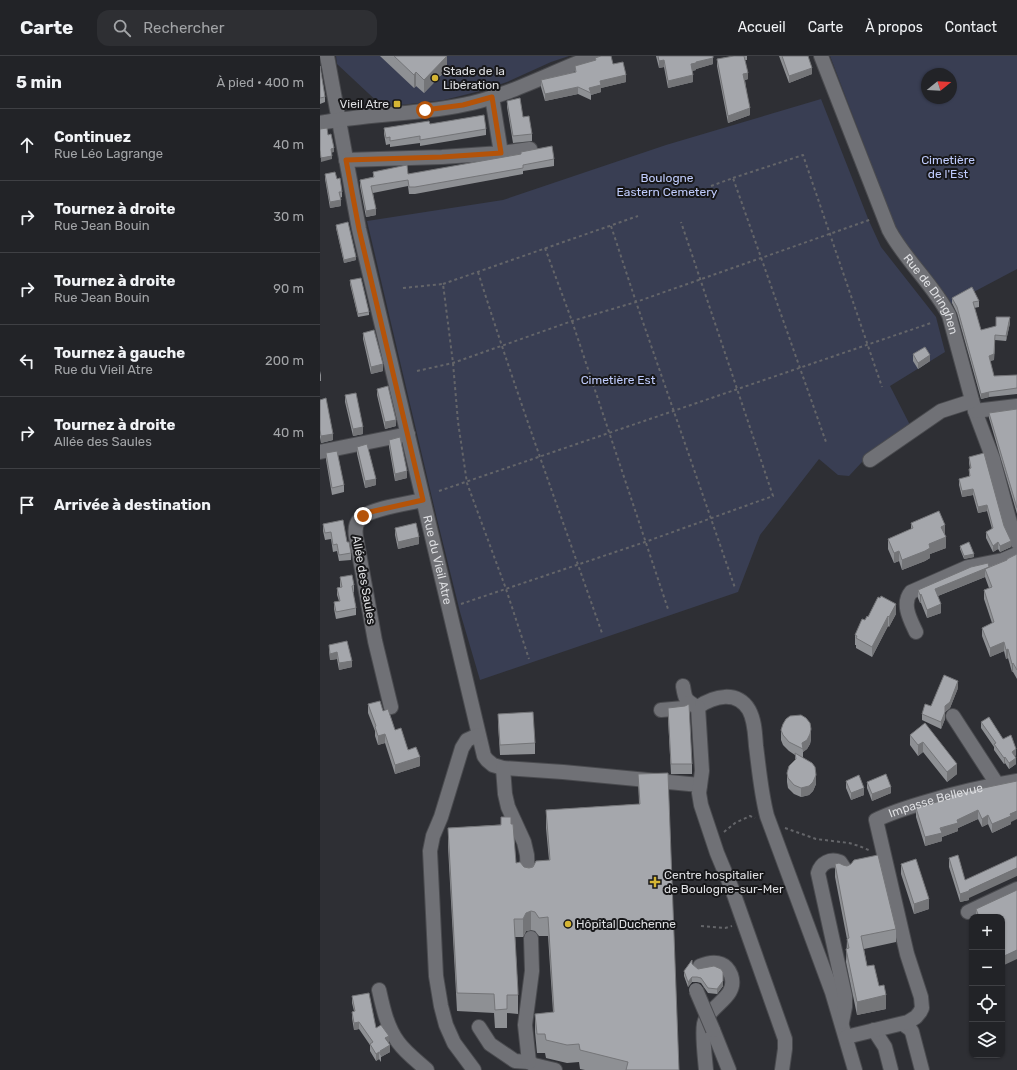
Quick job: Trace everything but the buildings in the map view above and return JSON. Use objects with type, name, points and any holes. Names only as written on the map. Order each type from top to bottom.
[{"type":"street","name":"Rue du Vieil Atre","points":[[327,56],[359,229],[482,752],[487,760],[493,765],[503,768]]},
{"type":"street","points":[[320,123],[456,106],[492,97],[595,56]]},
{"type":"street","name":"Rue de Dringhen","points":[[820,56],[882,215],[892,236],[938,297],[949,315],[974,406],[993,459],[1012,530],[1017,542]]},
{"type":"street","points":[[492,97],[501,153]]},
{"type":"street","points":[[346,160],[442,157],[501,153],[530,149]]},
{"type":"street","points":[[870,460],[947,408],[974,406],[1017,406]]},
{"type":"street","points":[[320,452],[408,434]]},
{"type":"street","name":"Allée des Saules","points":[[391,707],[375,641],[355,528],[360,519],[370,512],[423,500]]},
{"type":"street","points":[[916,632],[907,610],[907,598],[911,592],[968,567],[1003,560],[1017,554]]},
{"type":"street","points":[[684,686],[684,696],[687,701],[694,705]]},
{"type":"street","points":[[661,710],[684,708],[722,697],[738,700],[749,710],[754,727],[764,803],[825,972],[846,1037],[854,1070]]},
{"type":"street","points":[[694,705],[702,771],[699,793],[701,805],[784,1039],[786,1049],[782,1070]]},
{"type":"street","name":"Impasse Bellevue","points":[[953,716],[997,784]]},
{"type":"street","points":[[474,1070],[454,1043],[446,1025],[441,1006],[436,976],[430,851],[433,836],[441,818],[462,748],[466,740],[478,735]]},
{"type":"street","points":[[528,878],[527,855],[524,842],[508,806],[505,794],[503,768],[563,772],[700,786]]},
{"type":"street","name":"Impasse Bellevue","points":[[885,858],[876,820],[892,813],[947,796],[997,784],[1017,781]]},
{"type":"street","points":[[846,1037],[903,1024],[913,1020],[920,1012],[922,1002],[907,954],[885,858]]},
{"type":"street","points":[[841,1023],[845,1007],[845,996],[818,873],[823,864],[832,860],[840,862],[846,871]]},
{"type":"street","points":[[968,912],[1017,889]]},
{"type":"street","points":[[522,1067],[525,1025],[532,971],[531,938]]},
{"type":"street","points":[[700,966],[712,962],[721,964],[728,969],[732,978],[732,986],[729,994],[706,1018],[704,1028],[706,1070]]},
{"type":"street","points":[[379,990],[385,1014],[394,1037],[404,1049],[427,1070]]},
{"type":"street","points":[[696,990],[729,1070]]},
{"type":"street","points":[[903,1024],[912,1032],[922,1070]]},
{"type":"street","points":[[479,1027],[490,1044],[522,1067]]},
{"type":"street","points":[[874,1030],[885,1046],[891,1070]]},
{"type":"street","points":[[522,1067],[534,1065],[555,1070]]},
{"type":"path","points":[[711,186],[802,155],[882,387]]},
{"type":"path","points":[[733,178],[826,442]]},
{"type":"path","points":[[417,371],[453,363],[572,322],[636,302],[882,215]]},
{"type":"path","points":[[403,288],[443,284],[638,216]]},
{"type":"path","points":[[449,608],[645,542],[774,496],[681,222]]},
{"type":"path","points":[[611,226],[735,588]]},
{"type":"path","points":[[546,248],[668,608]]},
{"type":"path","points":[[478,272],[501,346],[539,457],[602,633]]},
{"type":"path","points":[[443,284],[453,363],[458,422],[467,483],[506,589],[529,659]]},
{"type":"path","points":[[439,491],[467,483],[931,323]]},
{"type":"path","points":[[712,838],[750,816],[816,839],[849,843],[859,846],[885,858]]},
{"type":"path","points":[[701,926],[728,928],[743,920]]},
{"type":"green space","name":"Stade de la Libération","points":[[336,56],[569,56],[551,62],[507,82],[480,91],[444,100],[383,107],[337,64]]},
{"type":"green space","name":"Cimetière de l'Est","points":[[830,56],[1017,56],[1017,269],[951,304],[898,234]]},
{"type":"green space","name":"Cimetière Est","points":[[821,99],[869,221],[881,247],[936,317],[945,352],[890,386],[910,425],[874,449],[849,476],[838,475],[819,459],[760,535],[738,592],[480,680],[460,612],[437,519],[367,221],[503,200],[666,145]]},
{"type":"place","name":"Stade de la Libération","points":[[435,78]]},
{"type":"place","name":"Vieil Atre","points":[[397,104]]},
{"type":"place","name":"Centre hospitalier de Boulogne-sur-Mer","points":[[655,882]]},
{"type":"place","name":"Hôpital Duchenne","points":[[568,924]]},
{"type":"route","points":[[363,516],[370,512],[423,500],[359,229],[346,160],[442,157],[501,153],[492,97],[463,105],[425,110]]},
{"type":"park label","name":"Boulogne Eastern Cemetery","points":[[667,185]]}]
